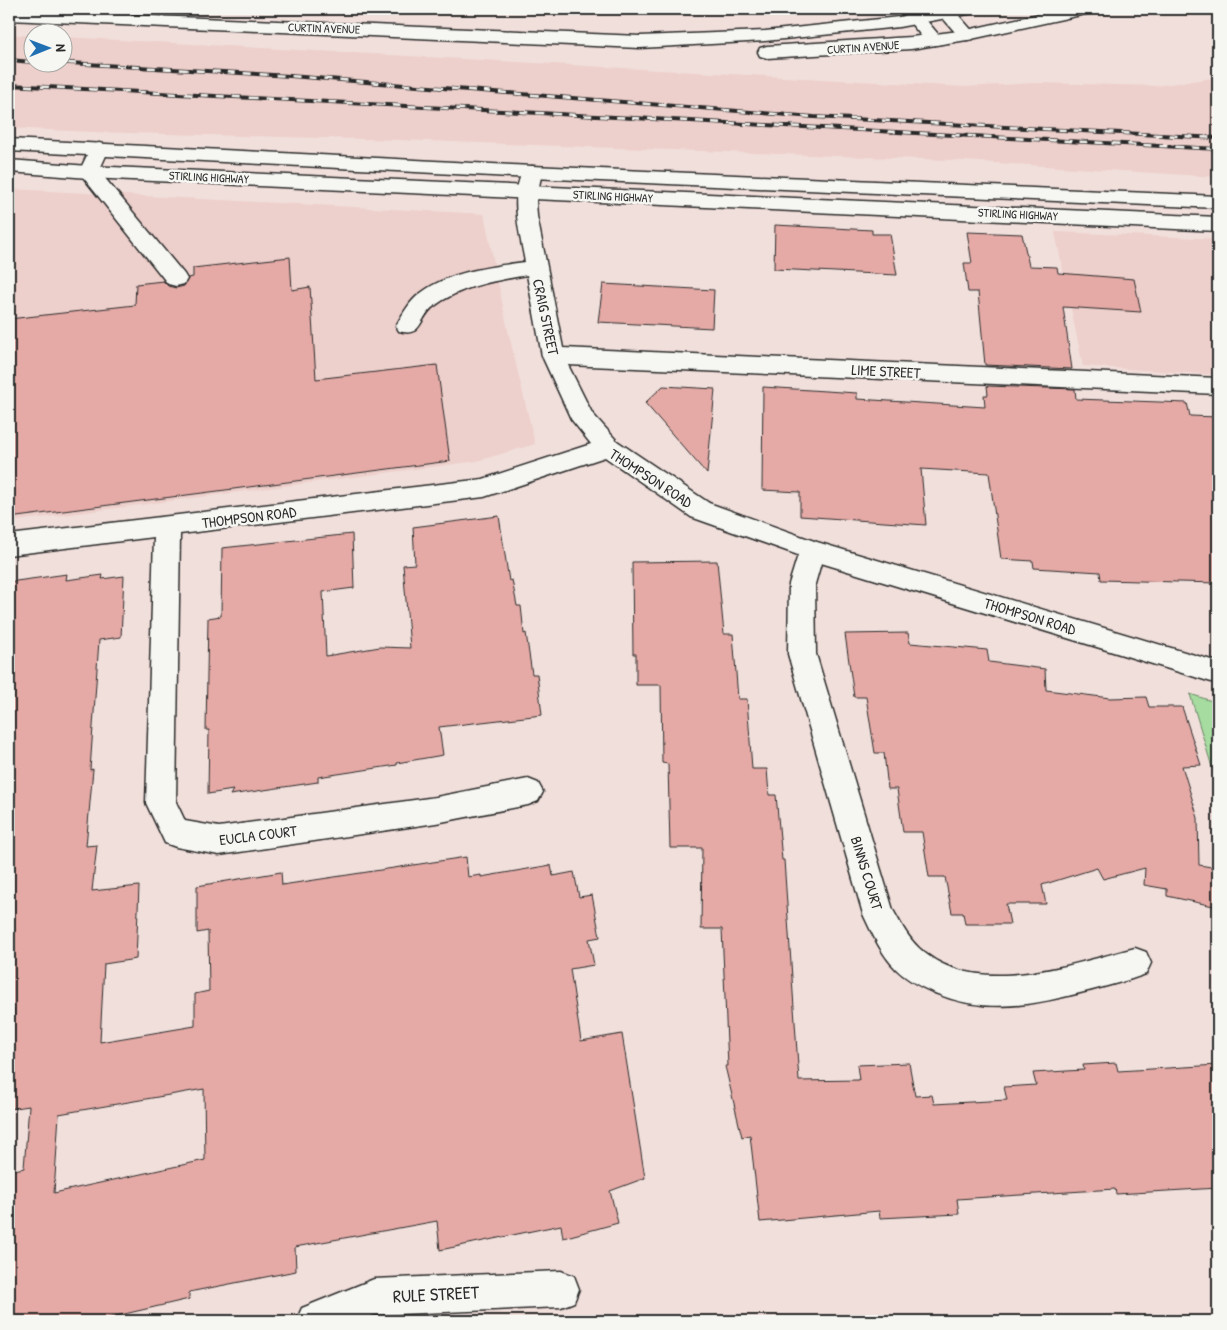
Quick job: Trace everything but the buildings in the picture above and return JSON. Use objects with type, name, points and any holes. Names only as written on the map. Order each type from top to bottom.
[{"type":"main road","name":"CURTIN AVENUE","points":[[9,15],[640,42],[739,37],[881,24],[912,14],[968,9]]},
{"type":"main road","name":"CURTIN AVENUE","points":[[640,42],[694,53],[796,52],[934,40],[967,35],[1084,9]]},
{"type":"main road","points":[[739,37],[835,11]]},
{"type":"main road","points":[[946,11],[967,35]]},
{"type":"main road","points":[[912,14],[934,40]]},
{"type":"main road","name":"STIRLING HIGHWAY","points":[[9,144],[530,182],[1218,224]]},
{"type":"main road","points":[[99,150],[89,172],[176,279]]},
{"type":"main road","name":"STIRLING HIGHWAY","points":[[9,166],[89,172],[530,182],[1218,202]]},
{"type":"main road","name":"CRAIG STREET","points":[[530,182],[526,201],[527,216],[553,356],[583,419],[608,447]]},
{"type":"main road","points":[[407,326],[423,303],[454,284],[491,274],[536,267]]},
{"type":"main road","name":"LIME STREET","points":[[553,356],[1218,386]]},
{"type":"main road","name":"THOMPSON ROAD","points":[[9,545],[484,488],[608,447],[700,510],[812,550],[1218,673]]},
{"type":"main road","name":"EUCLA COURT","points":[[167,526],[161,803],[176,833],[220,842],[436,810],[528,792]]},
{"type":"main road","name":"BINNS COURT","points":[[812,550],[802,584],[802,654],[879,914],[892,939],[913,963],[942,980],[971,990],[1008,990],[1046,985],[1135,963]]},
{"type":"main road","name":"RULE STREET","points":[[315,1321],[374,1297],[561,1289]]},
{"type":"shaded area","points":[[9,34],[22,35],[22,72],[72,72],[72,37],[965,87],[1036,83],[1156,86],[1214,78],[1218,79],[1218,177],[950,160],[9,128]]},
{"type":"shaded area","points":[[9,189],[484,214],[508,331],[535,444],[477,461],[9,522]]},
{"type":"shaded area","points":[[1055,232],[1218,239],[1218,375],[1083,366]]},
{"type":"green space","points":[[1190,694],[1218,703],[1218,787]]},
{"type":"railway","points":[[9,60],[22,61]]},
{"type":"railway","points":[[72,63],[290,76],[814,117],[1218,138]]},
{"type":"railway","points":[[9,85],[1218,149]]}]
